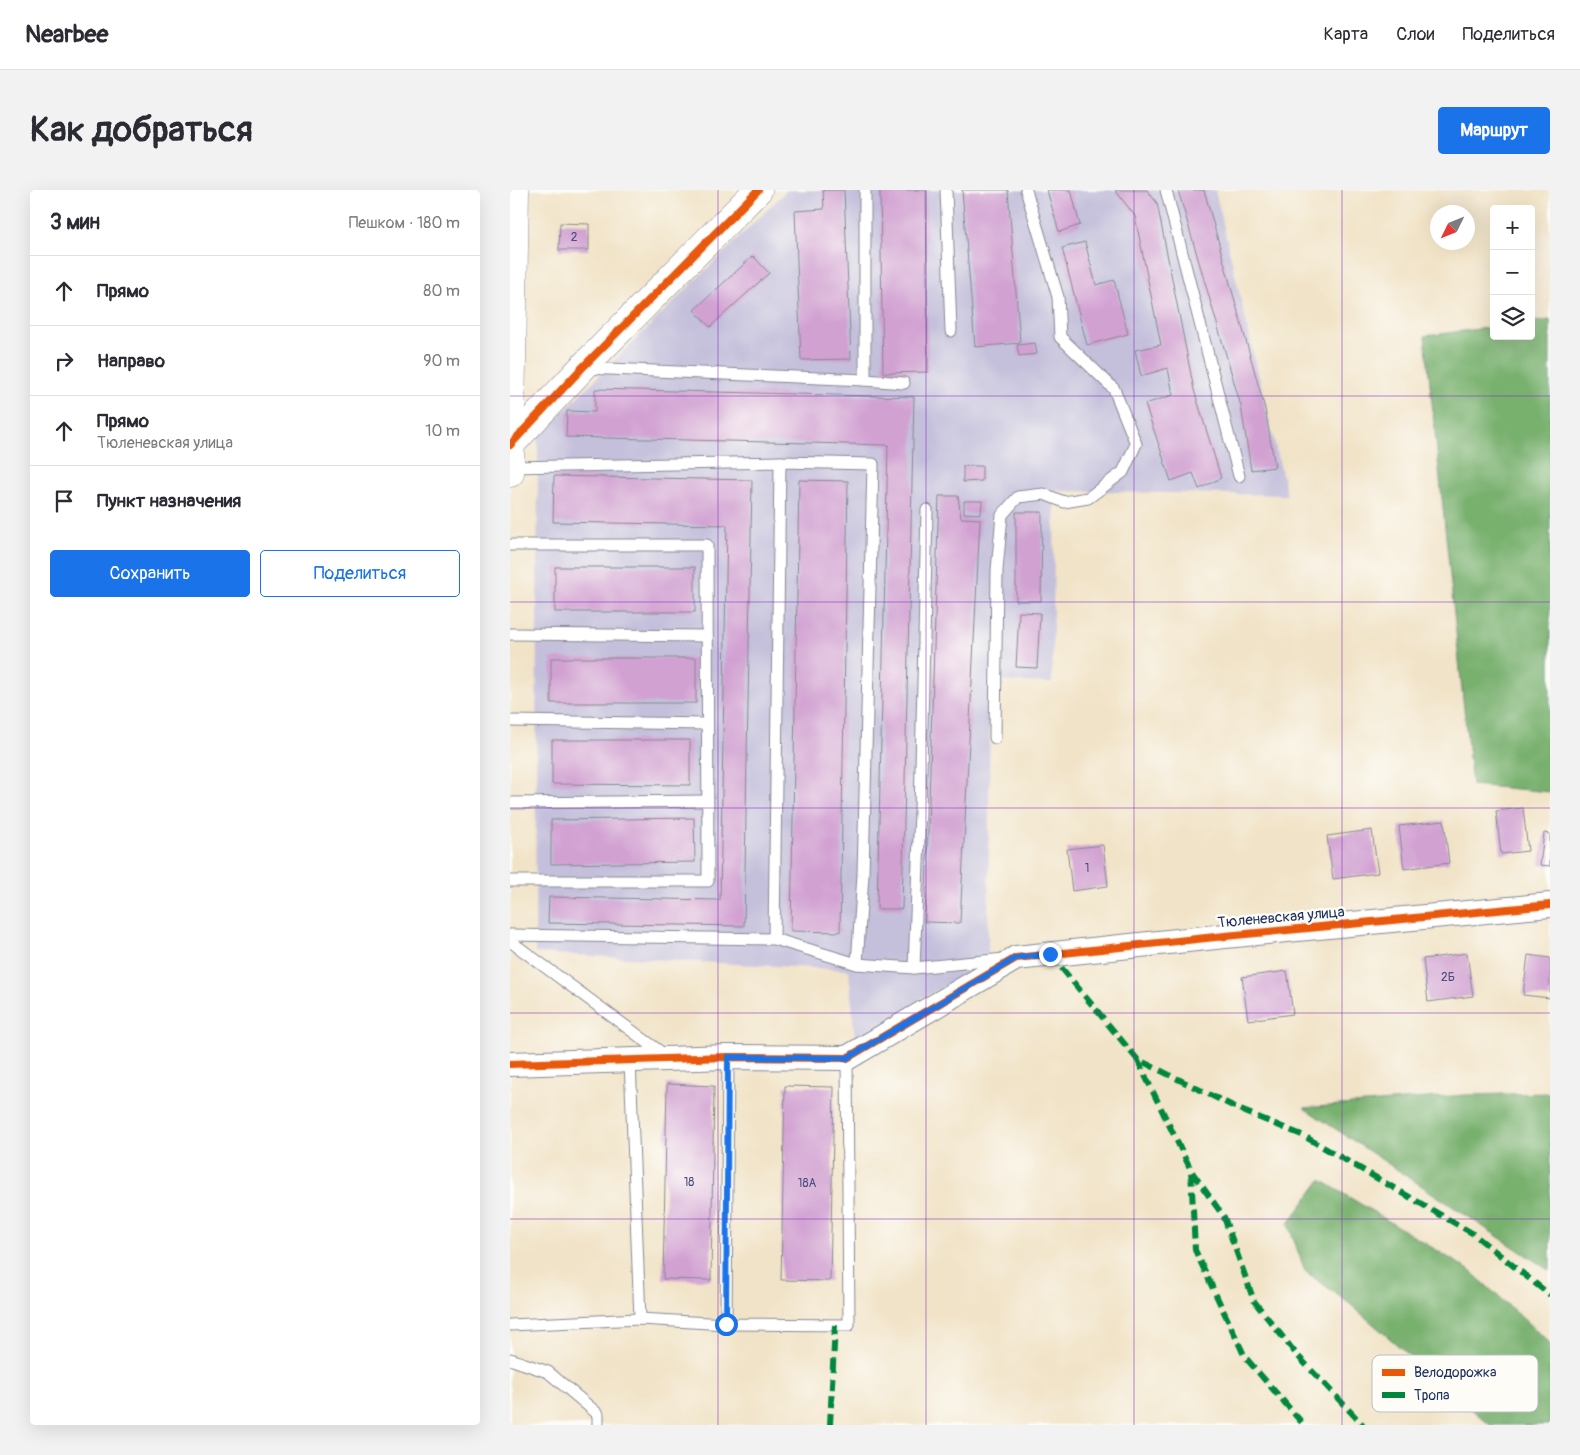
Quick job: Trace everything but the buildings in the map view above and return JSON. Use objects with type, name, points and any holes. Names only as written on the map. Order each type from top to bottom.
[{"type":"street","points":[[510,473],[515,190]]},
{"type":"street","points":[[511,452],[582,368],[758,190]]},
{"type":"street","name":"Тюленевская улица","points":[[1016,958],[1550,905]]},
{"type":"street","points":[[510,1064],[728,1057],[847,1058],[1016,958]]},
{"type":"lane","points":[[865,190],[865,380]]},
{"type":"lane","points":[[946,190],[951,331]]},
{"type":"lane","points":[[995,738],[997,570],[1002,515],[1018,497],[1044,494],[1064,502],[1088,498],[1123,472],[1136,444],[1114,389],[1060,337],[1058,297],[1026,190]]},
{"type":"lane","points":[[1166,190],[1239,476]]},
{"type":"lane","points":[[582,368],[904,383]]},
{"type":"lane","points":[[511,452],[872,464],[863,875],[857,964]]},
{"type":"lane","points":[[774,939],[780,462]]},
{"type":"lane","points":[[914,968],[920,811],[927,510]]},
{"type":"lane","points":[[510,545],[707,545],[708,801],[708,881],[510,881]]},
{"type":"lane","points":[[510,634],[707,636]]},
{"type":"lane","points":[[510,721],[707,724]]},
{"type":"lane","points":[[510,803],[708,801]]},
{"type":"lane","points":[[510,935],[774,939],[857,964],[914,968],[1016,958]]},
{"type":"lane","points":[[510,941],[670,1059]]},
{"type":"lane","points":[[726,1324],[728,1057]]},
{"type":"lane","points":[[510,1325],[640,1319],[726,1324],[849,1325],[847,1058]]},
{"type":"lane","points":[[630,1060],[640,1319]]},
{"type":"lane","points":[[510,1359],[548,1372],[598,1414],[598,1425]]},
{"type":"shaded area","points":[[787,190],[1215,190],[1287,495],[1055,491],[1052,683],[990,681],[988,966],[919,999],[896,1040],[855,1040],[849,970],[535,953],[538,436]]},
{"type":"green space","points":[[1550,320],[1550,792],[1472,785],[1425,336],[1490,328],[1490,340],[1535,340],[1535,322]]},
{"type":"green space","points":[[1550,1093],[1550,1271],[1304,1108],[1464,1095]]},
{"type":"green space","points":[[1321,1180],[1469,1270],[1550,1343],[1550,1425],[1490,1425],[1475,1412],[1538,1412],[1538,1355],[1409,1355],[1350,1304],[1305,1271],[1288,1224]]},
{"type":"marked path","points":[[1050,954],[1137,1059],[1243,1111],[1302,1135],[1472,1233],[1550,1295]]},
{"type":"marked path","points":[[1137,1059],[1191,1170],[1195,1250],[1245,1357],[1304,1425]]},
{"type":"marked path","points":[[1192,1172],[1224,1217],[1254,1301],[1297,1355],[1363,1425]]},
{"type":"marked path","points":[[830,1425],[835,1325]]},
{"type":"cycle path","points":[[510,445],[582,368],[758,190]]},
{"type":"cycle path","points":[[510,1064],[728,1057],[847,1058],[1016,958],[1550,905]]},
{"type":"route","points":[[726,1324],[728,1057],[847,1058],[1016,958],[1050,954]]}]
